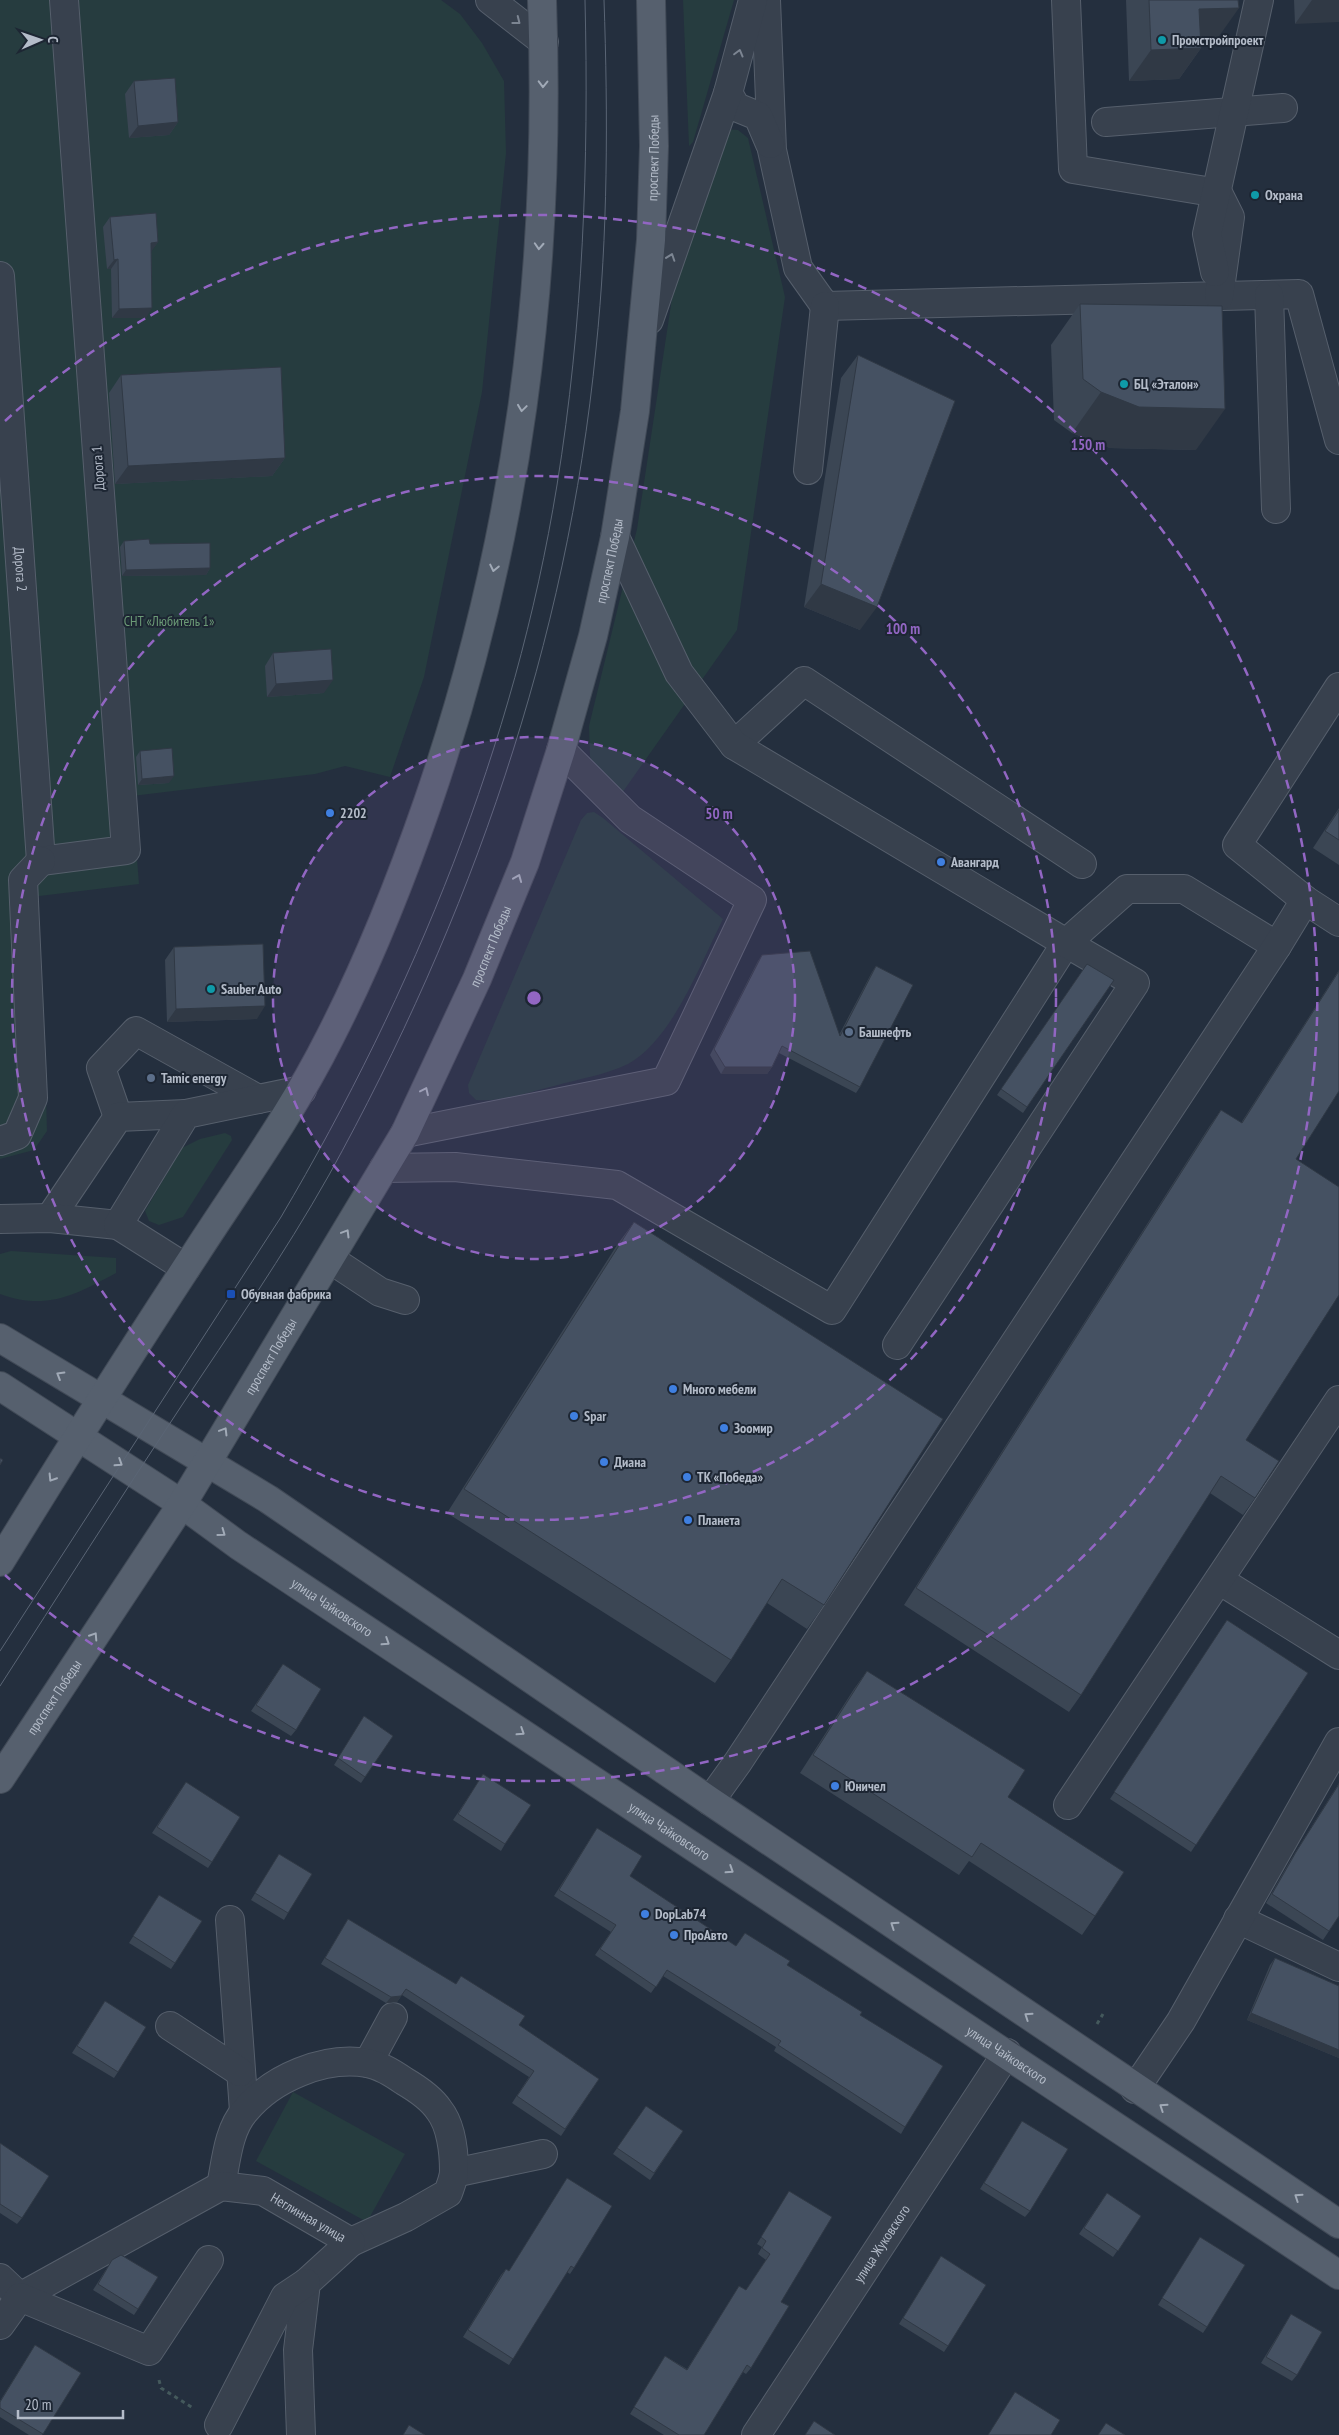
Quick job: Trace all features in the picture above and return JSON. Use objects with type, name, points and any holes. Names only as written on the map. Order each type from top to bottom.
[{"type":"main road","points":[[0,1562],[101,1400],[302,1090],[368,961],[404,870],[453,728],[487,605],[512,483],[529,359],[537,276],[542,185],[544,42],[542,0]]},
{"type":"main road","name":"проспект Победы","points":[[0,1779],[182,1504],[405,1134],[477,979],[525,862],[561,750],[593,636],[615,537],[635,411],[651,240],[654,146],[651,0]]},
{"type":"main road","points":[[0,1338],[268,1499],[1135,2089],[1339,2224]]},
{"type":"main road","name":"улица Чайковского","points":[[0,1386],[182,1504],[247,1550],[1339,2275]]},
{"type":"street","name":"Дорога 1","points":[[41,861],[126,850],[64,0]]},
{"type":"street","points":[[490,0],[544,42]]},
{"type":"street","points":[[643,336],[728,93],[753,0]]},
{"type":"street","points":[[766,0],[772,150]]},
{"type":"street","points":[[1066,0],[1073,169],[1218,193]]},
{"type":"street","points":[[1219,296],[1230,216],[1218,193],[1259,0]]},
{"type":"street","points":[[728,93],[736,107],[758,116],[772,150],[798,268],[825,306],[808,470]]},
{"type":"street","points":[[1106,122],[1283,108]]},
{"type":"street","name":"Дорога 2","points":[[0,276],[41,861]]},
{"type":"street","points":[[825,306],[1299,294],[1339,440]]},
{"type":"street","points":[[1269,295],[1276,509]]},
{"type":"street","points":[[615,537],[679,674],[734,745],[1135,983],[897,1345]]},
{"type":"street","points":[[734,745],[804,682],[1082,864]]},
{"type":"street","points":[[1339,687],[1238,845],[1304,900],[1339,922]]},
{"type":"street","points":[[405,1134],[666,1081],[752,900],[630,819],[561,750]]},
{"type":"street","points":[[0,1141],[17,1135],[32,1098],[23,880],[41,861]]},
{"type":"street","points":[[384,1168],[455,1167],[617,1185],[832,1310],[1066,943],[1127,889],[1184,889],[1277,946]]},
{"type":"street","points":[[710,1801],[738,1762],[1277,946],[1304,900]]},
{"type":"street","points":[[118,1117],[101,1068],[136,1031],[258,1099]]},
{"type":"street","points":[[118,1117],[186,1114],[302,1090]]},
{"type":"street","points":[[118,1225],[186,1114]]},
{"type":"street","points":[[50,1218],[118,1117]]},
{"type":"street","points":[[0,1219],[50,1218],[118,1225],[186,1268]]},
{"type":"street","points":[[330,1259],[380,1292],[405,1300]]},
{"type":"street","points":[[1068,1805],[1339,1400]]},
{"type":"street","points":[[1219,1580],[1339,1655]]},
{"type":"street","points":[[1135,2089],[1181,2021],[1339,1742]]},
{"type":"street","points":[[1238,1919],[1339,1967]]},
{"type":"street","points":[[230,1920],[244,2111]]},
{"type":"street","points":[[368,2063],[393,2017]]},
{"type":"street","points":[[170,2026],[240,2072]]},
{"type":"street","name":"улица Жуковского","points":[[756,2435],[1007,2053]]},
{"type":"street","points":[[0,2325],[20,2297],[221,2186],[231,2138],[244,2111],[283,2078],[307,2069],[339,2063],[368,2063],[395,2074],[410,2084],[439,2110],[449,2130],[454,2173],[448,2193],[406,2217],[351,2242]]},
{"type":"street","points":[[454,2173],[543,2154]]},
{"type":"street","name":"Неглинная улица","points":[[219,2425],[285,2298],[306,2283],[351,2242],[263,2191],[221,2186]]},
{"type":"street","points":[[0,2278],[20,2297],[149,2352],[209,2260]]},
{"type":"street","points":[[301,2435],[298,2350],[306,2283]]},
{"type":"path","points":[[149,2352],[161,2388],[219,2425]]},
{"type":"green space","name":"СНТ «Любитель 1»","points":[[0,0],[441,0],[460,14],[482,43],[504,81],[506,153],[482,392],[424,677],[390,777],[345,766],[315,774],[132,796],[139,884],[31,897],[43,994],[47,1131],[34,1150],[0,1159]]},
{"type":"green space","points":[[683,0],[734,0],[693,142],[689,146]]},
{"type":"green space","points":[[725,129],[738,130],[748,138],[785,297],[737,630],[622,793],[603,797],[590,756],[589,726],[637,529],[674,285]]},
{"type":"green space","points":[[594,812],[723,919],[695,978],[672,1019],[659,1037],[628,1064],[601,1074],[515,1096],[495,1100],[476,1100],[469,1093],[468,1085],[581,820],[587,813]]},
{"type":"green space","points":[[225,1133],[231,1136],[232,1140],[183,1217],[159,1225],[149,1221],[145,1211],[182,1148],[200,1139]]},
{"type":"green space","points":[[11,1251],[116,1258],[116,1273],[74,1294],[60,1298],[47,1301],[17,1299],[0,1294],[0,1254]]},
{"type":"green space","points":[[293,2092],[405,2154],[367,2222],[256,2161]]},
{"type":"building","points":[[1149,0],[1238,0],[1239,8],[1199,9],[1201,48],[1151,50]]},
{"type":"building","points":[[175,78],[178,122],[138,126],[134,81]]},
{"type":"building","points":[[156,213],[158,242],[151,243],[152,308],[119,309],[118,259],[114,260],[110,217]]},
{"type":"building","points":[[1080,304],[1222,306],[1225,409],[1139,407],[1101,392],[1083,379]]},
{"type":"building","points":[[858,355],[955,401],[877,607],[821,584]]},
{"type":"building","points":[[281,367],[285,458],[128,466],[121,375]]},
{"type":"building","points":[[149,539],[150,544],[210,543],[210,568],[126,570],[124,541]]},
{"type":"building","points":[[331,649],[333,680],[276,684],[273,653]]},
{"type":"building","points":[[172,748],[174,776],[142,779],[140,751]]},
{"type":"building","points":[[1339,810],[1339,840],[1325,831]]},
{"type":"building","name":"Sauber Auto","points":[[263,944],[265,1006],[176,1009],[174,947]]},
{"type":"building","points":[[810,951],[840,1036],[876,966],[913,985],[860,1087],[782,1046],[772,1067],[725,1067],[714,1049],[762,955]]},
{"type":"building","points":[[1087,964],[1114,980],[1027,1107],[1001,1089]]},
{"type":"building","points":[[1339,971],[1339,1091],[1296,1159],[1339,1187],[1339,1295],[1246,1440],[1279,1461],[1255,1498],[1221,1476],[1081,1695],[916,1588],[1221,1110],[1242,1123]]},
{"type":"building","name":"ТК «Победа»","points":[[634,1222],[943,1419],[824,1605],[782,1579],[731,1660],[464,1489]]},
{"type":"building","points":[[1227,1620],[1308,1673],[1196,1845],[1114,1792]]},
{"type":"building","points":[[283,1664],[321,1689],[296,1730],[256,1705]]},
{"type":"building","points":[[867,1671],[1025,1770],[1008,1797],[1124,1872],[1095,1916],[981,1843],[972,1857],[813,1755]]},
{"type":"building","points":[[364,1716],[393,1736],[365,1777],[338,1758]]},
{"type":"building","points":[[483,1774],[531,1805],[505,1844],[458,1814]]},
{"type":"building","points":[[186,1782],[240,1817],[212,1862],[157,1827]]},
{"type":"building","points":[[1339,1784],[1339,1916],[1329,1931],[1272,1894]]},
{"type":"building","points":[[597,1828],[642,1856],[630,1876],[736,1946],[745,1933],[790,1961],[787,1965],[862,2012],[860,2015],[943,2066],[905,2127],[778,2045],[781,2041],[667,1970],[656,1987],[600,1949],[616,1925],[559,1890]]},
{"type":"building","points":[[279,1854],[312,1874],[288,1913],[255,1893]]},
{"type":"building","points":[[159,1895],[202,1921],[175,1963],[133,1936]]},
{"type":"building","points":[[348,1919],[456,1984],[461,1976],[525,2016],[519,2025],[599,2079],[565,2129],[517,2096],[534,2071],[406,1989],[401,1996],[391,1997],[325,1958]]},
{"type":"building","points":[[1275,1958],[1339,1986],[1339,2050],[1251,2013]]},
{"type":"building","points":[[105,2001],[146,2027],[118,2072],[77,2046]]},
{"type":"building","points":[[646,2106],[683,2131],[654,2173],[617,2148]]},
{"type":"building","points":[[1022,2121],[1068,2149],[1030,2211],[984,2183]]},
{"type":"building","points":[[0,2143],[49,2176],[22,2218],[0,2204]]},
{"type":"building","points":[[567,2178],[612,2206],[574,2268],[571,2266],[513,2359],[468,2330],[506,2269],[509,2271]]},
{"type":"building","points":[[789,2191],[832,2217],[781,2302],[789,2306],[751,2368],[747,2365],[704,2435],[679,2435],[634,2407],[665,2356],[687,2370],[739,2286],[746,2290],[770,2254],[762,2248],[766,2241],[761,2237]]},
{"type":"building","points":[[1107,2193],[1141,2216],[1118,2251],[1084,2228]]},
{"type":"building","points":[[1200,2237],[1245,2265],[1207,2327],[1162,2298]]},
{"type":"building","points":[[121,2255],[158,2277],[138,2309],[98,2284],[112,2260]]},
{"type":"building","points":[[941,2256],[986,2285],[948,2346],[903,2318]]},
{"type":"building","points":[[1291,2314],[1322,2332],[1297,2375],[1266,2357]]},
{"type":"building","points":[[35,2345],[81,2373],[43,2434],[0,2408],[0,2402]]},
{"type":"building","points":[[1015,2392],[1060,2420],[1051,2435],[988,2435]]},
{"type":"building","points":[[814,2421],[835,2435],[805,2435]]},
{"type":"building","points":[[1106,2423],[1125,2435],[1098,2435]]},
{"type":"building","points":[[409,2425],[425,2435],[403,2435]]},
{"type":"tram line","points":[[0,1651],[281,1217],[329,1131],[374,1044],[416,955],[453,864],[486,771],[515,677],[539,582],[566,425],[578,304],[585,182],[585,0]]},
{"type":"tram line","points":[[0,1686],[257,1293],[329,1175],[380,1078],[427,979],[468,878],[505,776],[536,672],[562,566],[582,458],[596,349],[605,219],[606,87],[604,0]]},
{"type":"place","name":"Промстройпроект","points":[[1162,40]]},
{"type":"place","name":"Охрана","points":[[1255,195]]},
{"type":"place","name":"БЦ «Эталон»","points":[[1124,384]]},
{"type":"place","name":"2202","points":[[330,813]]},
{"type":"place","name":"Авангард","points":[[941,862]]},
{"type":"place","name":"Sauber Auto","points":[[211,989]]},
{"type":"place","name":"Башнефть","points":[[849,1032]]},
{"type":"place","name":"Tamic energy","points":[[151,1078]]},
{"type":"place","name":"Обувная фабрика","points":[[231,1294]]},
{"type":"place","name":"Много мебели","points":[[673,1389]]},
{"type":"place","name":"Spar","points":[[574,1416]]},
{"type":"place","name":"Зоомир","points":[[724,1428]]},
{"type":"place","name":"Диана","points":[[604,1462]]},
{"type":"place","name":"ТК «Победа»","points":[[687,1477]]},
{"type":"place","name":"Планета","points":[[688,1520]]},
{"type":"place","name":"Юничел","points":[[835,1786]]},
{"type":"place","name":"DopLab74","points":[[645,1914]]},
{"type":"place","name":"ПроАвто","points":[[674,1935]]}]
